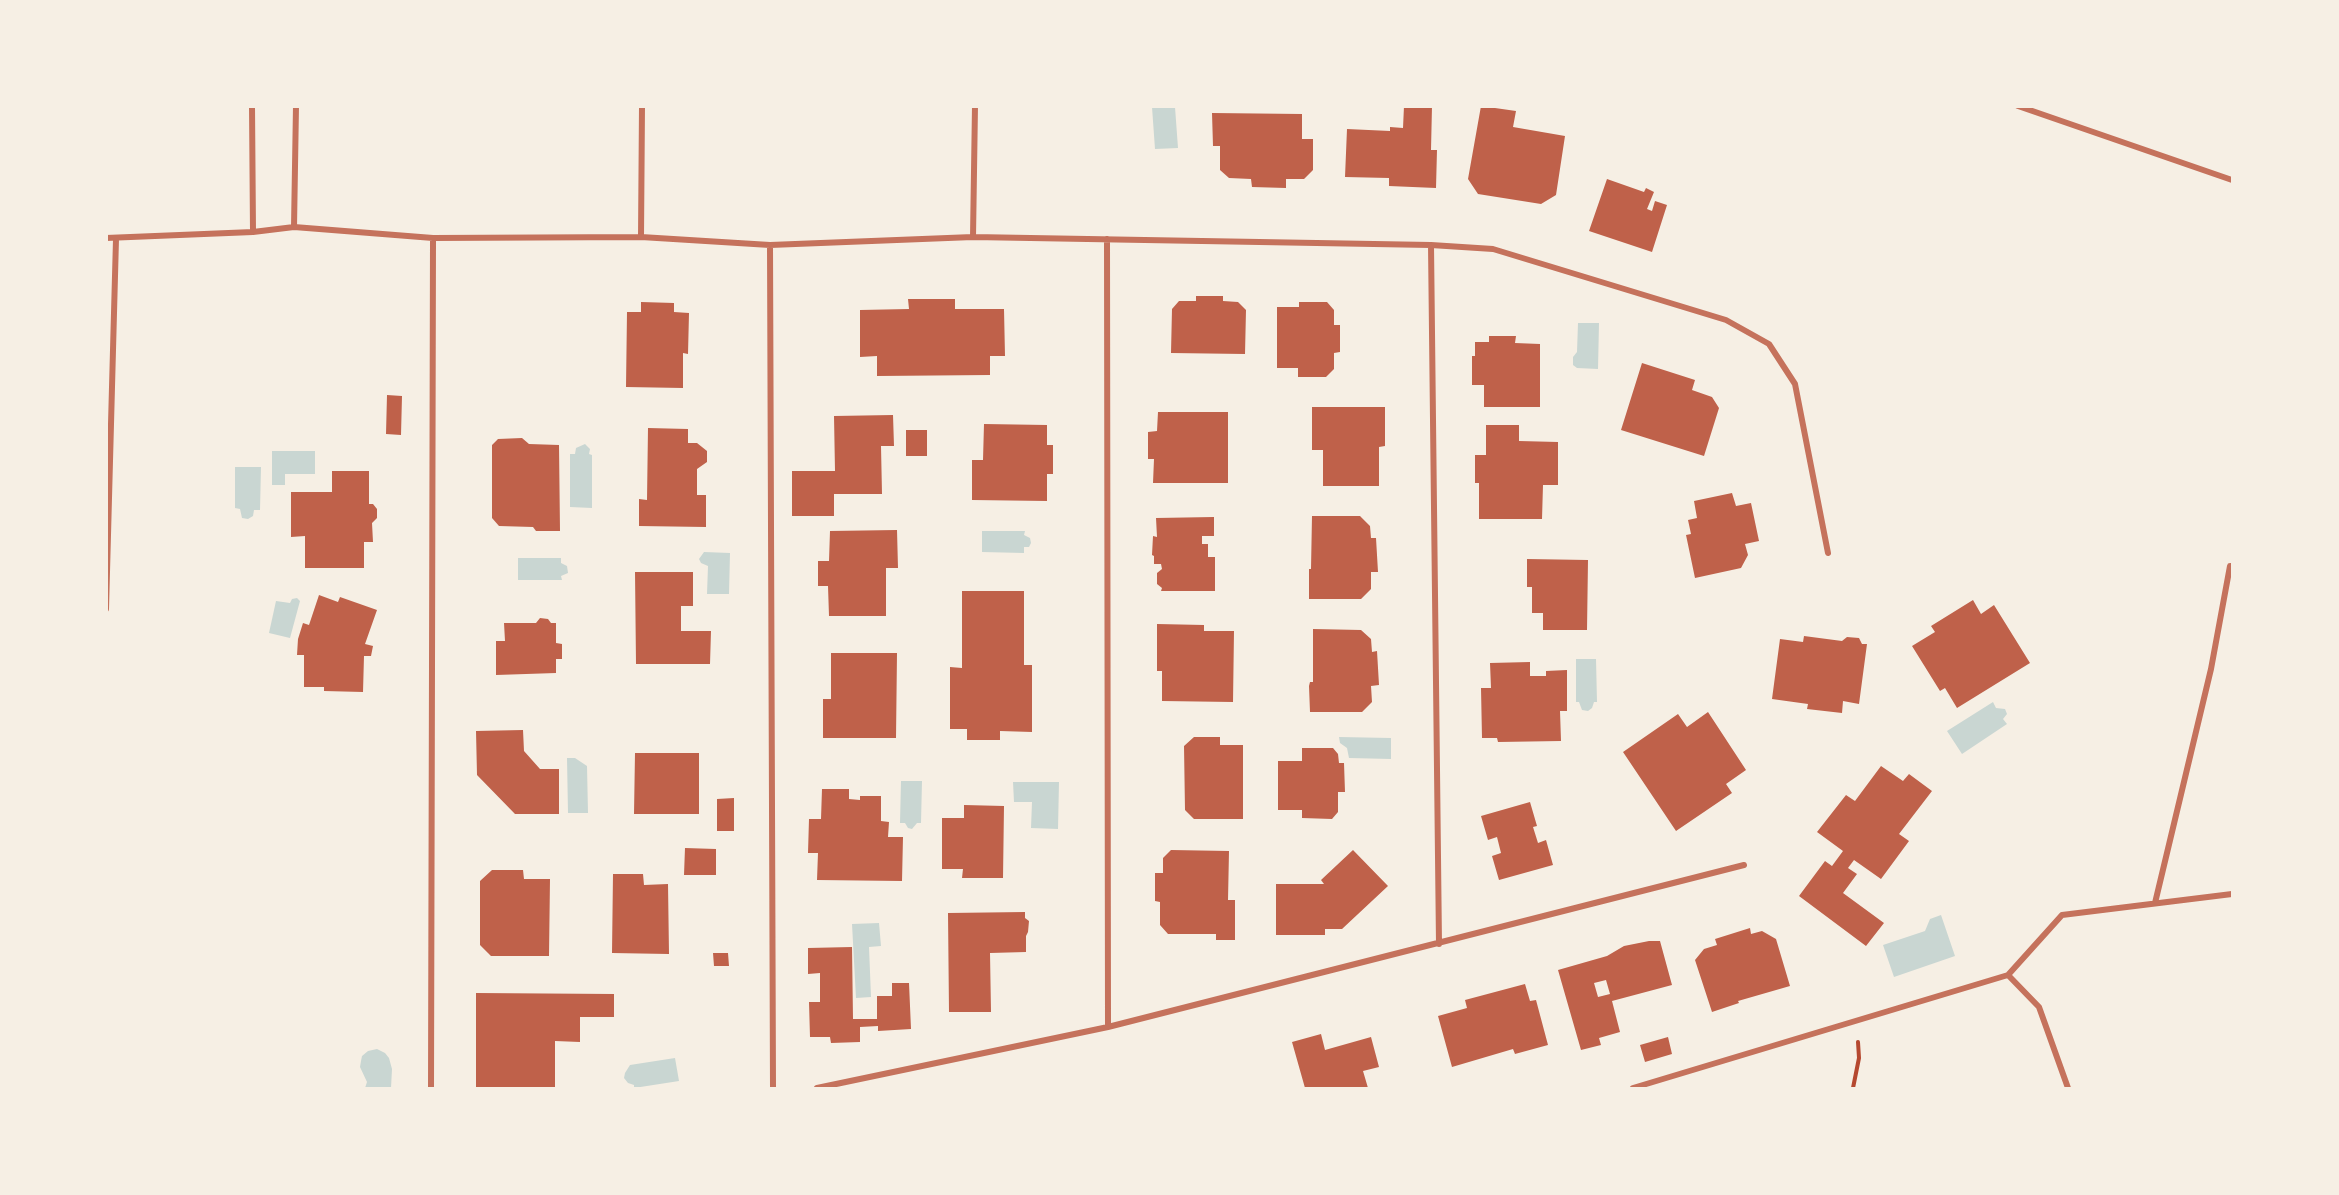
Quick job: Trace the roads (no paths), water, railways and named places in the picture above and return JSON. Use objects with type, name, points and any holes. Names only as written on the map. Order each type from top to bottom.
[{"type":"street","points":[[252,106],[253,232]]},
{"type":"street","points":[[294,227],[297,106]]},
{"type":"street","points":[[641,237],[642,106]]},
{"type":"street","points":[[973,237],[975,106]]},
{"type":"street","points":[[2018,106],[2232,180]]},
{"type":"street","points":[[106,238],[253,232],[294,227],[433,238],[641,237],[770,245],[973,237],[1431,245],[1493,249],[1726,320],[1769,344],[1796,384],[1828,554]]},
{"type":"street","points":[[431,1089],[433,238]]},
{"type":"street","points":[[106,609],[116,239]]},
{"type":"street","points":[[1107,239],[1108,1027]]},
{"type":"street","points":[[770,245],[772,1089]]},
{"type":"street","points":[[1431,245],[1439,944]]},
{"type":"street","points":[[2155,903],[2211,669],[2230,566],[2232,566]]},
{"type":"street","points":[[817,1089],[1108,1027],[1744,865]]},
{"type":"street","points":[[1633,1089],[2008,975],[2062,915],[2232,894]]},
{"type":"street","points":[[2008,975],[2039,1007],[2068,1089]]}]
